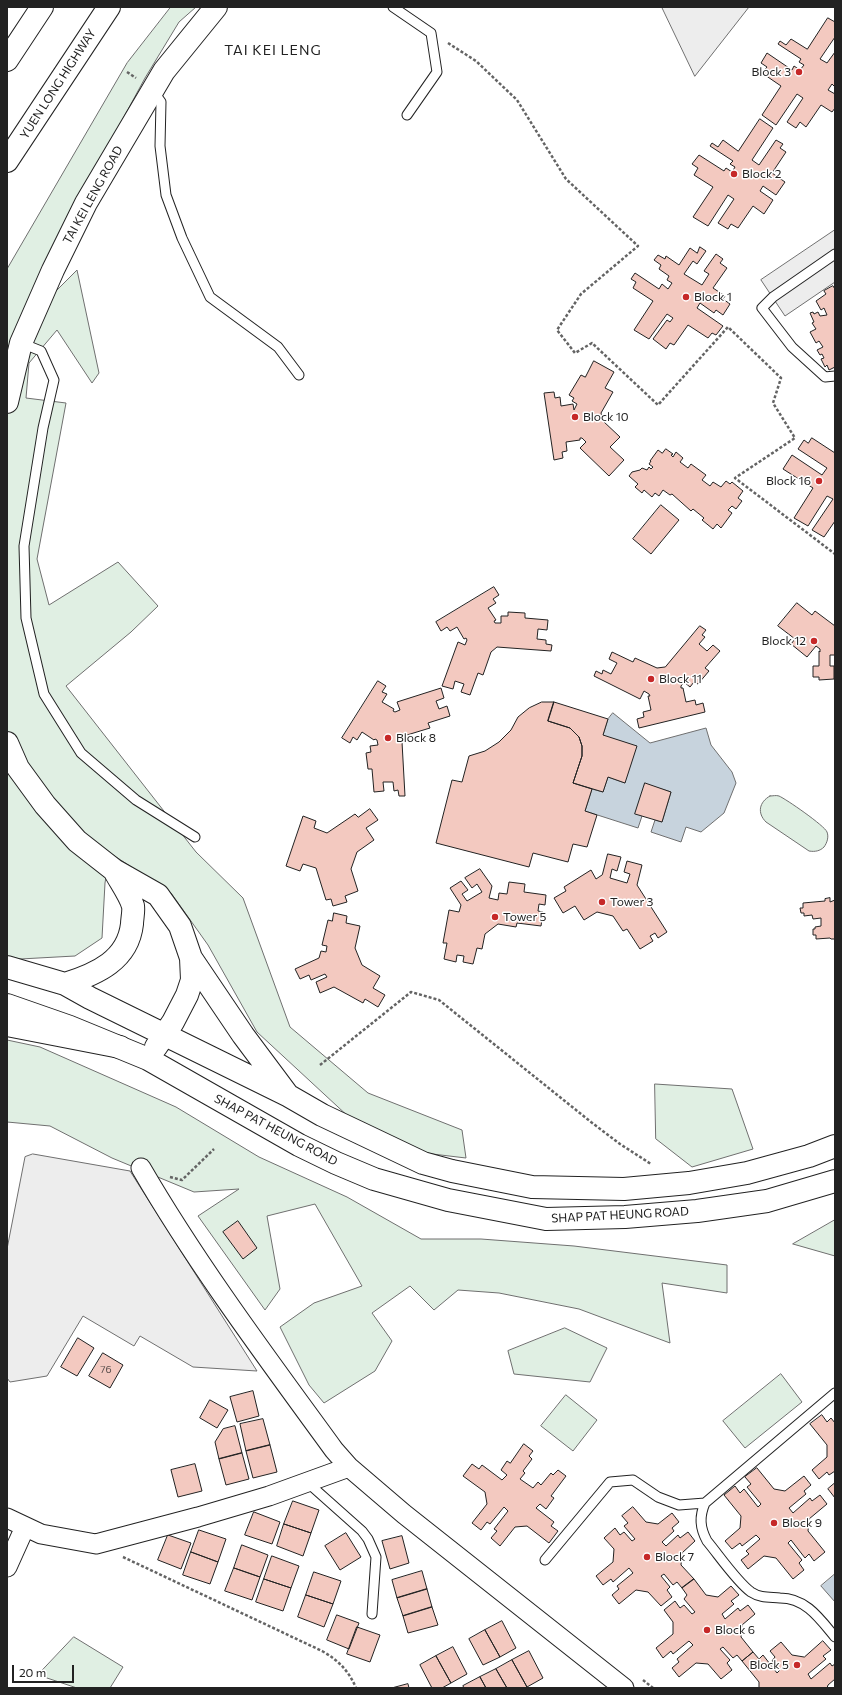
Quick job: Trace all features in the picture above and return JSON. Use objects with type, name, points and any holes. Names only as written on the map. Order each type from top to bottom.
[{"type":"main road","points":[[7,60],[42,7]]},
{"type":"main road","name":"YUEN LONG HIGHWAY","points":[[7,175],[12,153],[109,7]]},
{"type":"main road","name":"TAI KEI LENG ROAD","points":[[7,402],[21,343],[53,270],[86,203],[164,71],[216,7]]},
{"type":"main road","points":[[7,743],[18,768],[45,805],[77,841],[114,870],[158,895],[180,926],[191,958],[243,1035],[289,1096]]},
{"type":"main road","points":[[65,984],[108,965],[127,944],[131,930],[133,906],[114,870]]},
{"type":"main road","points":[[148,1059],[164,1035],[187,994],[192,980],[191,958]]},
{"type":"main road","points":[[7,967],[65,984],[90,998],[289,1096],[322,1115],[423,1163],[452,1172],[532,1187],[624,1189],[689,1183],[747,1173],[808,1156],[835,1146]]},
{"type":"main road","points":[[7,1006],[70,1027],[120,1047]]},
{"type":"main road","points":[[7,1025],[120,1047]]},
{"type":"main road","name":"SHAP PAT HEUNG ROAD","points":[[120,1047],[148,1059],[299,1145],[336,1163],[368,1176],[448,1200],[546,1219],[625,1217],[697,1211],[767,1201],[835,1181]]},
{"type":"street","points":[[140,1168],[162,1205],[253,1339],[334,1450],[349,1467],[404,1514],[624,1688]]},
{"type":"street","points":[[7,1518],[41,1534],[96,1544],[269,1496],[349,1467]]},
{"type":"street","points":[[7,1567],[25,1527]]},
{"type":"lane","points":[[393,7],[431,33],[437,72],[407,115]]},
{"type":"lane","points":[[152,90],[161,102],[160,146],[166,195],[182,238],[210,297],[278,347],[299,375]]},
{"type":"lane","points":[[835,254],[773,297],[762,308],[792,347],[825,377],[835,376]]},
{"type":"lane","points":[[21,343],[42,351],[54,380],[43,428],[24,546],[26,618],[44,694],[81,753],[136,800],[195,837]]},
{"type":"lane","points":[[835,1393],[705,1503],[701,1518],[703,1534],[707,1541],[751,1592],[760,1596],[791,1599],[801,1603],[810,1609],[835,1637]]},
{"type":"lane","points":[[546,1560],[610,1482],[633,1480],[658,1497],[679,1505],[705,1503]]},
{"type":"lane","points":[[307,1482],[362,1530],[368,1539],[376,1557],[372,1614]]},
{"type":"path","points":[[431,33],[476,61],[517,100],[566,179],[638,246],[581,294],[557,330],[575,353],[592,343],[658,405],[728,327],[781,378],[773,403],[795,438],[736,478],[835,554]]},
{"type":"path","points":[[320,1065],[410,992],[439,1000],[591,1122],[620,1144],[652,1164]]},
{"type":"path","points":[[140,1168],[182,1180],[214,1149]]},
{"type":"path","points":[[96,1544],[322,1651],[334,1658],[344,1667],[353,1679],[356,1688]]},
{"type":"green space","points":[[171,7],[196,7],[179,22],[145,78],[67,222],[56,291],[77,270],[99,373],[92,383],[57,330],[29,363],[26,398],[66,403],[37,559],[49,605],[118,562],[158,606],[131,632],[66,686],[196,852],[243,898],[290,1027],[368,1093],[462,1130],[466,1158],[424,1153],[351,1119],[257,1032],[208,945],[171,893],[110,853],[105,883],[102,938],[75,956],[20,959],[7,957],[7,269],[127,63]]},
{"type":"green space","points":[[770,796],[778,796],[783,798],[820,824],[827,832],[828,836],[824,847],[817,851],[809,851],[766,822],[761,815],[760,808],[763,801]]},
{"type":"green space","points":[[7,1040],[40,1047],[176,1107],[259,1157],[347,1197],[421,1239],[481,1239],[574,1246],[727,1265],[727,1293],[662,1283],[670,1343],[579,1309],[499,1293],[458,1290],[434,1310],[410,1286],[372,1313],[392,1341],[375,1371],[324,1403],[309,1385],[280,1327],[314,1303],[362,1286],[315,1204],[267,1216],[280,1289],[265,1310],[198,1216],[239,1189],[194,1192],[112,1158],[50,1126],[7,1122]]},
{"type":"green space","points":[[655,1084],[732,1089],[753,1149],[692,1167],[656,1139]]},
{"type":"green space","points":[[835,1220],[835,1256],[793,1244]]},
{"type":"green space","points":[[565,1328],[607,1348],[590,1382],[514,1374],[508,1351]]},
{"type":"green space","points":[[781,1374],[802,1402],[745,1448],[723,1421]]},
{"type":"green space","points":[[566,1395],[597,1420],[573,1451],[541,1426]]},
{"type":"green space","points":[[74,1637],[123,1667],[110,1688],[77,1688],[38,1675]]},
{"type":"shaded area","points":[[662,7],[749,7],[695,76]]},
{"type":"shaded area","points":[[835,230],[835,282],[785,316],[761,280]]},
{"type":"shaded area","points":[[613,713],[650,743],[706,728],[711,745],[732,772],[736,783],[724,813],[701,832],[686,827],[681,842],[651,832],[655,820],[662,822],[671,792],[645,784],[642,816],[638,828],[585,811],[592,789],[603,792],[608,777],[625,783],[603,735],[608,719]]},
{"type":"shaded area","points":[[33,1154],[130,1171],[257,1371],[193,1367],[140,1336],[134,1346],[83,1316],[47,1376],[10,1382],[7,1378],[7,1249],[25,1157]]},
{"type":"shaded area","points":[[835,1574],[835,1602],[821,1586]]},
{"type":"building","name":"Block 3","points":[[828,18],[835,22],[835,37],[820,59],[827,63],[835,52],[835,87],[832,84],[828,90],[835,94],[835,108],[832,112],[821,105],[806,127],[800,122],[796,128],[787,122],[803,98],[797,94],[776,125],[762,115],[781,86],[762,73],[767,67],[761,63],[767,53],[792,70],[794,66],[800,70],[804,65],[799,62],[801,59],[778,44],[780,41],[786,45],[791,39],[807,49]]},
{"type":"building","name":"Block 2","points":[[760,119],[773,128],[752,160],[759,165],[776,140],[783,144],[780,148],[786,152],[772,173],[785,182],[776,195],[763,186],[760,191],[773,200],[764,214],[753,206],[738,228],[731,224],[728,229],[718,223],[734,199],[728,195],[708,226],[693,217],[713,187],[694,175],[698,168],[692,164],[699,155],[724,171],[726,168],[732,172],[735,167],[730,164],[733,161],[710,146],[712,143],[718,147],[723,140],[738,151]]},
{"type":"building","name":"Block 1","points":[[700,247],[706,251],[697,264],[693,261],[684,274],[702,285],[709,274],[704,271],[716,254],[723,259],[720,263],[727,268],[713,288],[725,296],[723,299],[730,304],[723,315],[716,310],[714,313],[700,303],[697,308],[723,326],[716,335],[712,333],[708,338],[688,325],[674,345],[670,343],[666,349],[653,339],[667,320],[670,322],[673,318],[667,314],[649,339],[634,330],[653,301],[633,288],[636,282],[631,279],[635,273],[659,289],[662,284],[668,289],[672,283],[667,280],[669,276],[659,269],[661,265],[654,260],[658,255],[665,259],[666,256],[679,265],[690,248],[697,253]]},
{"type":"building","points":[[833,286],[835,289],[835,367],[829,370],[827,365],[825,367],[821,359],[824,358],[822,354],[820,355],[817,350],[823,347],[819,341],[816,343],[810,332],[816,329],[812,323],[814,322],[810,313],[813,312],[814,314],[818,312],[820,316],[827,315],[824,308],[821,310],[816,301],[826,294],[824,291]]},
{"type":"building","name":"Block 10","points":[[594,361],[614,372],[605,388],[613,392],[601,413],[603,421],[620,437],[610,447],[624,460],[609,476],[580,448],[586,442],[582,438],[580,438],[580,440],[566,442],[567,451],[562,452],[563,458],[554,460],[544,393],[554,392],[555,398],[560,397],[561,406],[573,404],[574,410],[577,404],[572,401],[574,398],[569,395],[581,375],[585,377]]},
{"type":"building","name":"Block 16","points":[[812,438],[835,453],[835,521],[824,537],[812,530],[833,499],[827,496],[808,526],[794,518],[813,488],[783,469],[792,455],[822,475],[827,468],[798,449],[804,440],[808,443]]},
{"type":"building","points":[[666,449],[673,454],[671,455],[673,457],[676,452],[683,458],[680,462],[688,468],[691,464],[706,475],[702,480],[710,486],[713,482],[721,487],[726,481],[730,484],[732,482],[743,491],[738,498],[742,501],[736,509],[732,506],[728,510],[732,513],[721,528],[717,524],[713,529],[702,520],[704,518],[693,509],[691,511],[672,494],[670,495],[663,490],[659,496],[655,493],[652,497],[644,490],[642,493],[635,487],[638,484],[629,476],[632,472],[642,468],[647,470],[649,467],[651,469],[653,467],[649,464],[650,461],[658,450],[662,453]]},
{"type":"building","points":[[661,505],[679,520],[651,554],[633,539]]},
{"type":"building","points":[[494,587],[499,595],[493,599],[496,603],[488,608],[496,620],[494,621],[495,623],[501,623],[501,616],[508,616],[508,612],[525,613],[525,618],[548,620],[547,630],[538,629],[537,639],[546,640],[546,644],[552,645],[551,651],[497,647],[491,652],[483,675],[478,673],[470,695],[461,692],[464,684],[455,681],[453,689],[442,686],[458,642],[465,645],[467,640],[466,638],[464,639],[457,627],[450,631],[447,627],[441,631],[436,622]]},
{"type":"building","name":"Block 12","points":[[797,603],[812,615],[815,611],[835,626],[835,655],[830,655],[830,666],[834,666],[834,679],[819,680],[819,677],[813,677],[813,666],[819,666],[820,649],[816,646],[807,657],[791,644],[795,639],[778,626]]},
{"type":"building","name":"Block 11","points":[[700,626],[706,630],[702,635],[705,637],[699,644],[707,651],[713,645],[720,651],[705,668],[709,671],[698,684],[694,682],[690,687],[684,682],[681,688],[683,688],[686,702],[695,700],[696,705],[703,703],[705,712],[639,728],[637,719],[644,717],[643,712],[651,710],[648,696],[650,696],[649,694],[644,691],[640,699],[594,676],[596,671],[602,674],[603,670],[611,674],[617,663],[609,659],[612,652],[633,662],[635,658],[657,668],[665,667]]},
{"type":"building","name":"Block 8","points":[[378,681],[386,686],[382,692],[387,694],[382,702],[394,709],[393,711],[395,712],[400,710],[397,702],[441,688],[444,698],[436,701],[439,709],[447,706],[450,716],[428,723],[430,728],[407,735],[402,742],[405,796],[399,796],[398,790],[394,791],[393,782],[383,782],[384,791],[374,792],[372,769],[368,769],[366,753],[371,752],[370,746],[378,745],[377,740],[374,740],[362,732],[357,740],[353,737],[350,743],[342,738]]},
{"type":"building","points":[[542,702],[554,702],[548,721],[570,728],[579,737],[582,746],[582,756],[573,783],[592,789],[585,811],[597,815],[587,847],[573,844],[568,862],[533,853],[529,867],[436,843],[452,780],[462,782],[469,756],[485,751],[499,742],[511,730],[518,717],[529,708]]},
{"type":"building","points":[[554,702],[608,719],[603,735],[637,746],[625,783],[608,777],[603,792],[573,783],[582,756],[582,746],[579,737],[570,728],[548,721]]},
{"type":"building","points":[[645,783],[671,792],[662,822],[635,814]]},
{"type":"building","points":[[370,809],[378,820],[366,828],[374,840],[357,852],[351,869],[358,891],[345,896],[347,902],[333,906],[331,899],[326,900],[316,868],[303,864],[300,871],[286,866],[303,816],[316,821],[314,828],[327,833],[355,814],[358,817]]},
{"type":"building","name":"Tower 3","points":[[608,854],[621,857],[617,871],[612,869],[610,878],[627,883],[630,874],[624,872],[627,861],[642,865],[637,885],[667,932],[658,938],[655,933],[650,936],[653,941],[640,949],[627,929],[623,931],[613,916],[597,912],[584,920],[575,906],[563,913],[554,898],[566,891],[564,887],[591,870],[596,879],[602,875]]},
{"type":"building","name":"Tower 5","points":[[480,869],[492,886],[489,898],[498,900],[499,893],[507,894],[509,882],[525,884],[524,892],[546,895],[545,905],[539,904],[538,911],[543,912],[541,926],[517,923],[516,927],[498,924],[485,934],[482,949],[477,948],[473,964],[463,962],[464,956],[457,955],[456,962],[444,959],[447,943],[443,943],[449,910],[459,912],[461,905],[450,888],[461,881],[468,890],[462,894],[467,901],[482,892],[477,884],[472,888],[465,878]]},
{"type":"building","points":[[830,898],[830,902],[835,900],[835,939],[816,939],[816,935],[813,935],[813,929],[821,926],[821,918],[813,919],[812,915],[804,916],[804,913],[801,913],[800,908],[803,908],[803,903],[825,901],[825,899]]},
{"type":"building","points":[[334,913],[347,916],[346,923],[360,926],[355,948],[362,965],[380,976],[373,988],[385,995],[378,1007],[365,999],[363,1003],[334,987],[320,993],[316,982],[327,977],[325,974],[311,980],[309,975],[300,979],[295,969],[319,958],[321,951],[326,952],[327,946],[322,945],[328,920],[332,921]]},
{"type":"building","points":[[238,1221],[257,1248],[243,1259],[223,1232]]},
{"type":"building","points":[[78,1338],[94,1348],[77,1376],[61,1367]]},
{"type":"building","points":[[103,1353],[123,1365],[110,1388],[89,1376]]},
{"type":"building","points":[[253,1391],[259,1416],[237,1422],[230,1397]]},
{"type":"building","points":[[210,1400],[228,1410],[217,1428],[200,1418]]},
{"type":"building","points":[[822,1415],[827,1422],[831,1418],[835,1423],[835,1471],[829,1475],[827,1472],[819,1479],[812,1470],[827,1457],[827,1445],[810,1424]]},
{"type":"building","points":[[263,1419],[270,1445],[246,1451],[240,1424]]},
{"type":"building","points":[[235,1426],[242,1453],[219,1459],[215,1442],[223,1429]]},
{"type":"building","points":[[524,1444],[533,1451],[529,1456],[532,1459],[523,1471],[525,1473],[520,1479],[533,1488],[538,1482],[541,1485],[551,1473],[553,1475],[558,1470],[566,1476],[551,1496],[554,1498],[546,1509],[540,1504],[536,1508],[554,1522],[551,1526],[558,1531],[549,1543],[527,1526],[515,1527],[500,1546],[491,1538],[497,1531],[494,1529],[508,1511],[504,1507],[490,1524],[487,1522],[481,1530],[472,1523],[487,1504],[485,1492],[463,1476],[472,1464],[479,1469],[482,1465],[502,1480],[507,1475],[501,1470],[507,1461],[510,1463]]},
{"type":"building","points":[[270,1445],[277,1472],[253,1478],[246,1451]]},
{"type":"building","points":[[242,1453],[249,1479],[226,1485],[219,1459]]},
{"type":"building","points":[[195,1464],[202,1491],[178,1497],[171,1470]]},
{"type":"building","name":"Block 9","points":[[757,1468],[774,1489],[785,1491],[804,1476],[811,1485],[804,1491],[806,1494],[789,1508],[793,1513],[810,1498],[812,1501],[820,1495],[827,1504],[809,1519],[808,1531],[825,1552],[814,1561],[809,1554],[805,1558],[791,1540],[788,1543],[802,1560],[799,1563],[804,1570],[793,1579],[776,1558],[764,1556],[748,1569],[741,1560],[749,1554],[746,1551],[760,1539],[756,1535],[742,1546],[740,1543],[732,1549],[725,1541],[740,1528],[741,1516],[724,1495],[735,1486],[740,1493],[744,1489],[758,1507],[761,1504],[747,1487],[751,1484],[745,1477]]},
{"type":"building","points":[[835,1483],[835,1498],[828,1489]]},
{"type":"building","points":[[293,1501],[319,1510],[311,1533],[284,1524]]},
{"type":"building","name":"Block 7","points":[[633,1507],[646,1522],[658,1524],[672,1513],[679,1522],[672,1528],[674,1531],[662,1542],[666,1546],[678,1535],[680,1538],[688,1532],[695,1541],[682,1553],[681,1565],[694,1579],[682,1588],[677,1582],[673,1585],[664,1574],[661,1576],[670,1587],[667,1590],[672,1597],[661,1606],[648,1592],[636,1590],[619,1604],[612,1595],[619,1589],[617,1586],[633,1573],[629,1568],[613,1582],[611,1579],[603,1585],[596,1576],[613,1562],[614,1549],[604,1538],[615,1528],[620,1535],[624,1532],[632,1541],[635,1539],[624,1526],[628,1523],[622,1516]]},
{"type":"building","points":[[254,1512],[280,1522],[272,1544],[245,1535]]},
{"type":"building","points":[[284,1524],[311,1533],[303,1556],[277,1546]]},
{"type":"building","points":[[199,1530],[226,1539],[218,1562],[191,1552]]},
{"type":"building","points":[[346,1533],[361,1557],[340,1570],[325,1546]]},
{"type":"building","points":[[168,1535],[191,1543],[181,1569],[158,1560]]},
{"type":"building","points":[[402,1536],[409,1563],[390,1569],[382,1541]]},
{"type":"building","points":[[242,1545],[268,1555],[260,1577],[234,1568]]},
{"type":"building","points":[[191,1552],[218,1562],[210,1584],[183,1575]]},
{"type":"building","points":[[272,1556],[299,1566],[291,1588],[264,1579]]},
{"type":"building","points":[[234,1568],[260,1577],[252,1600],[225,1591]]},
{"type":"building","points":[[422,1571],[427,1589],[397,1598],[392,1580]]},
{"type":"building","points":[[314,1572],[341,1581],[333,1604],[306,1595]]},
{"type":"building","points":[[264,1579],[291,1588],[283,1611],[256,1602]]},
{"type":"building","name":"Block 6","points":[[694,1579],[706,1595],[718,1597],[731,1586],[739,1595],[731,1601],[734,1604],[722,1614],[725,1619],[738,1608],[740,1611],[748,1605],[755,1614],[742,1625],[741,1637],[753,1652],[742,1661],[737,1655],[733,1658],[723,1647],[720,1649],[730,1660],[727,1663],[732,1670],[721,1679],[708,1664],[696,1663],[679,1677],[672,1668],[679,1662],[677,1659],[693,1645],[689,1641],[673,1654],[671,1651],[663,1658],[656,1648],[673,1634],[673,1622],[664,1610],[675,1601],[680,1608],[684,1605],[692,1614],[695,1612],[684,1599],[687,1595],[682,1588]]},
{"type":"building","points":[[427,1589],[432,1607],[403,1616],[397,1598]]},
{"type":"building","points":[[306,1595],[333,1604],[324,1627],[298,1617]]},
{"type":"building","points":[[432,1607],[438,1625],[408,1633],[403,1616]]},
{"type":"building","points":[[337,1615],[359,1623],[349,1649],[327,1640]]},
{"type":"building","points":[[502,1621],[516,1648],[500,1657],[485,1630]]},
{"type":"building","points":[[357,1627],[380,1635],[370,1662],[347,1654]]},
{"type":"building","points":[[485,1630],[500,1657],[483,1665],[469,1639]]},
{"type":"building","name":"Block 5","points":[[823,1641],[831,1650],[823,1656],[826,1659],[808,1674],[811,1679],[830,1663],[832,1666],[835,1664],[835,1679],[828,1685],[827,1688],[759,1688],[759,1682],[742,1661],[753,1652],[759,1659],[763,1655],[777,1673],[780,1670],[772,1661],[775,1657],[770,1651],[781,1642],[792,1655],[804,1657]]},
{"type":"building","points":[[453,1647],[467,1674],[451,1683],[436,1656]]},
{"type":"building","points":[[529,1651],[543,1678],[527,1687],[512,1660]]},
{"type":"building","points":[[436,1656],[451,1683],[442,1688],[432,1688],[420,1665]]},
{"type":"building","points":[[512,1660],[527,1687],[507,1688],[496,1669]]},
{"type":"building","points":[[496,1669],[507,1688],[486,1688],[480,1677]]},
{"type":"building","points":[[480,1677],[486,1688],[464,1688],[463,1686]]},
{"type":"building","points":[[408,1684],[409,1688],[392,1688]]},
{"type":"place","name":"Block 3","points":[[799,72]]},
{"type":"place","name":"Block 2","points":[[734,174]]},
{"type":"place","name":"Block 1","points":[[686,297]]},
{"type":"place","name":"Block 10","points":[[575,417]]},
{"type":"place","name":"Block 16","points":[[819,481]]},
{"type":"place","name":"Block 12","points":[[814,641]]},
{"type":"place","name":"Block 11","points":[[651,679]]},
{"type":"place","name":"Block 8","points":[[388,738]]},
{"type":"place","name":"Tower 3","points":[[602,902]]},
{"type":"place","name":"Tower 5","points":[[495,917]]},
{"type":"place","name":"Block 9","points":[[774,1523]]},
{"type":"place","name":"Block 7","points":[[647,1557]]},
{"type":"place","name":"Block 6","points":[[707,1630]]},
{"type":"place","name":"Block 5","points":[[797,1665]]},
{"type":"district","name":"TAI KEI LENG","points":[[273,50]]}]
